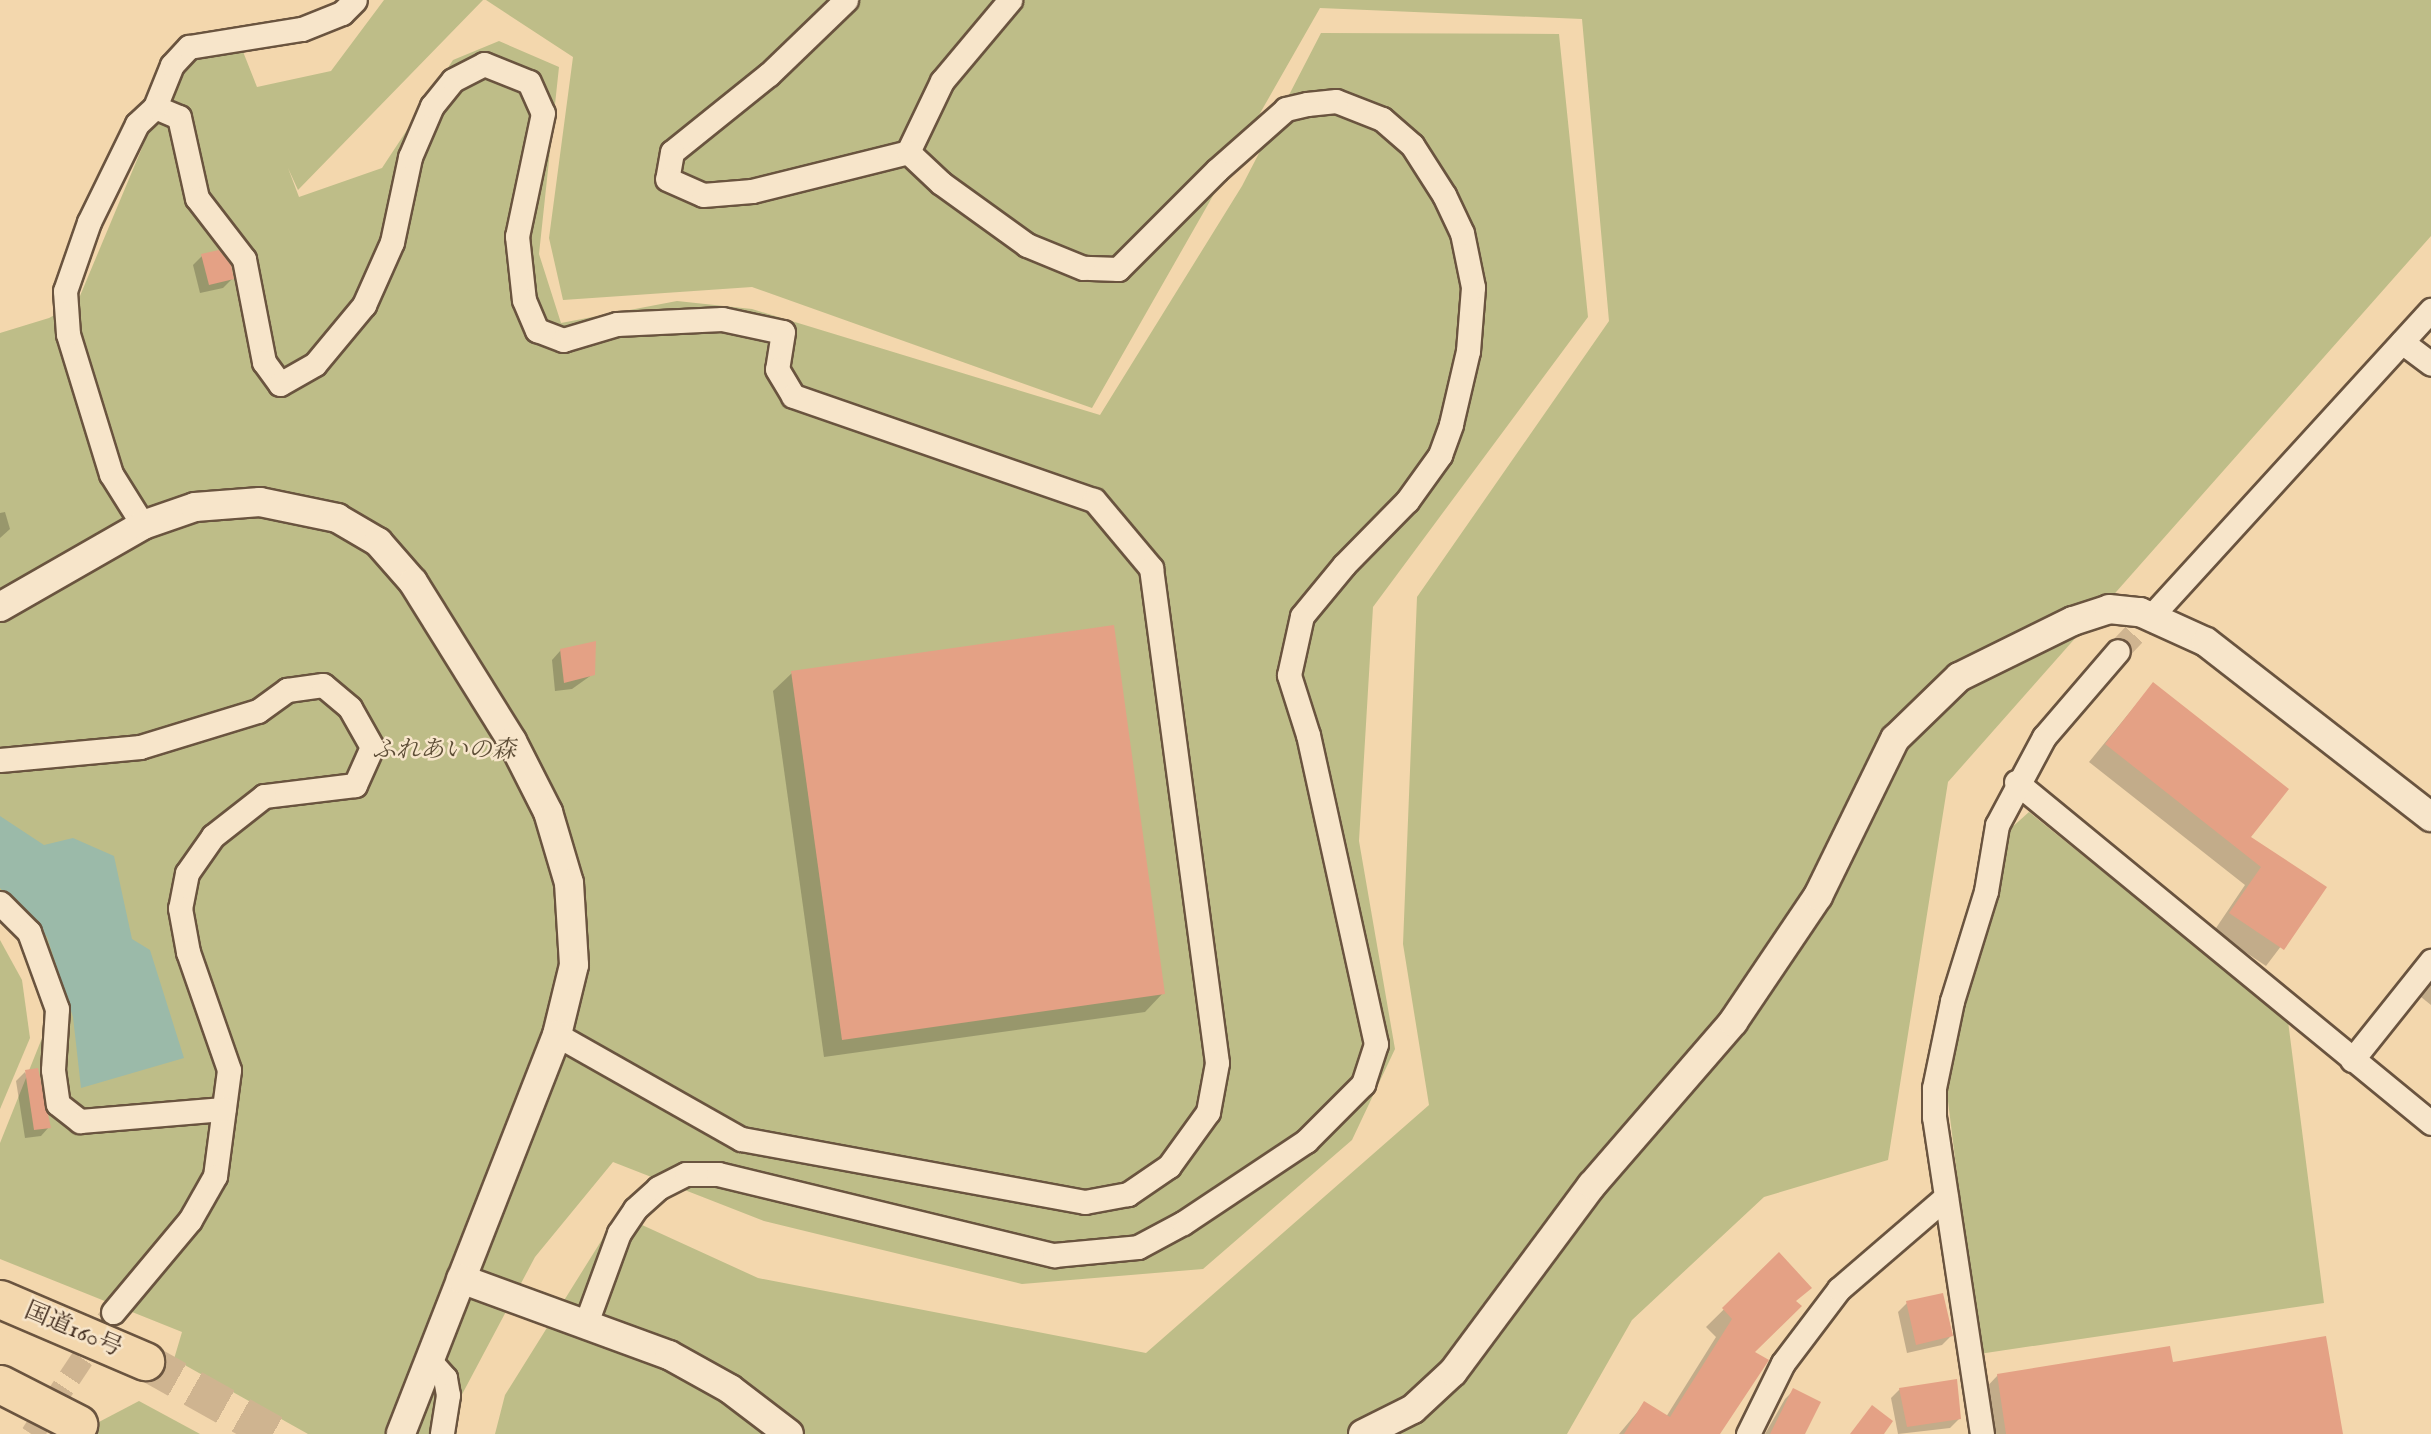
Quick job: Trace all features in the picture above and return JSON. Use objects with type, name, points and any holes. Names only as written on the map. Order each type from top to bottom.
[{"type":"highway","name":"国道160号","points":[[0,1299],[145,1361]]},
{"type":"highway","points":[[0,1384],[78,1424]]},
{"type":"street","points":[[143,525],[111,474],[82,388],[68,334],[65,291],[89,222],[136,124],[155,107],[172,65],[189,47],[302,29],[342,13],[355,0]]},
{"type":"street","points":[[846,0],[769,74],[672,152],[667,179],[704,195],[751,191],[908,152]]},
{"type":"street","points":[[908,152],[942,81],[1010,0]]},
{"type":"street","points":[[155,107],[179,117],[197,198],[244,259],[264,362],[280,384],[315,364],[363,305],[392,242],[410,157],[432,106],[453,80],[484,64],[529,82],[543,113],[517,236],[524,300],[537,330],[563,340],[618,324],[722,319],[783,332],[777,369],[793,396],[1094,500],[1151,568],[1217,1063],[1208,1112],[1169,1166],[1128,1194],[1084,1202],[741,1139],[557,1035]]},
{"type":"street","points":[[586,1323],[624,1225],[659,1188],[686,1174],[718,1174],[1054,1255],[1138,1247],[1183,1223],[1306,1141],[1363,1084],[1376,1044],[1308,735],[1289,675],[1302,616],[1343,565],[1407,501],[1440,455],[1451,424],[1468,351],[1473,287],[1461,233],[1444,195],[1412,145],[1382,119],[1336,101],[1307,104],[1286,109],[1217,170],[1118,269],[1083,268],[1027,245],[941,183],[908,152]]},
{"type":"street","points":[[2156,611],[2431,310]]},
{"type":"street","points":[[2402,342],[2431,364]]},
{"type":"street","points":[[0,607],[143,525],[222,503],[260,502],[337,518],[378,542],[413,582],[512,741],[548,812],[569,883],[574,965],[557,1035],[401,1434]]},
{"type":"street","points":[[1363,1434],[1413,1409],[1453,1372],[1592,1185],[1733,1022],[1818,896],[1895,739],[1959,677],[2073,621],[2109,609],[2140,612],[2206,642],[2431,817]]},
{"type":"street","points":[[1982,1434],[1946,1197],[1934,1088],[1952,1001],[1986,891],[1997,825],[2016,782],[2044,737],[2118,650]]},
{"type":"street","points":[[0,760],[140,747],[258,711],[287,690],[323,685],[350,708],[372,747],[355,785],[264,796],[213,836],[187,873],[180,908],[188,952],[229,1070],[215,1176],[190,1220],[113,1312]]},
{"type":"street","points":[[2016,782],[2431,1124]]},
{"type":"street","points":[[0,903],[29,932],[57,1009],[53,1070],[58,1104],[80,1121],[223,1109]]},
{"type":"street","points":[[2352,1059],[2431,961]]},
{"type":"street","points":[[1748,1434],[1783,1363],[1839,1289],[1946,1197]]},
{"type":"street","points":[[461,1279],[670,1354],[730,1389],[789,1434]]},
{"type":"street","points":[[429,1360],[446,1387],[442,1434]]},
{"type":"green space","name":"ふれあいの森","points":[[384,0],[483,0],[298,190],[288,168],[299,197],[382,168],[453,60],[499,41],[559,67],[539,254],[561,323],[677,301],[752,309],[1100,415],[1242,186],[1321,33],[1559,34],[1588,317],[1373,607],[1359,841],[1395,1049],[1352,1140],[1203,1269],[1022,1284],[764,1221],[613,1162],[535,1257],[441,1434],[308,1434],[174,1359],[182,1332],[0,1259],[0,1143],[42,1038],[44,1007],[15,932],[0,918],[0,333],[49,318],[77,303],[152,124],[183,64],[240,44],[257,87],[331,71]]},
{"type":"green space","points":[[486,0],[2431,0],[2431,236],[1948,782],[1888,1160],[1764,1197],[1632,1320],[1567,1434],[495,1434],[505,1395],[618,1214],[758,1278],[1146,1353],[1429,1105],[1403,944],[1417,597],[1609,321],[1582,19],[1320,8],[1092,408],[752,287],[563,300],[549,238],[573,57]]},
{"type":"green space","points":[[2029,812],[2288,1021],[2324,1303],[1979,1354],[1947,1093],[1952,1036],[1989,929],[2010,829]]},
{"type":"green space","points":[[0,940],[22,980],[30,1038],[0,1109]]},
{"type":"green space","points":[[139,1401],[200,1434],[76,1434]]},
{"type":"shaded area","points":[[0,816],[44,845],[73,838],[114,856],[132,939],[150,950],[184,1058],[81,1088],[73,1017],[47,937],[0,888]]},
{"type":"building","points":[[219,250],[231,265],[234,279],[209,285],[201,254]]},
{"type":"building","points":[[1114,625],[1165,994],[842,1040],[791,671]]},
{"type":"building","points":[[596,641],[595,675],[564,683],[560,649]]},
{"type":"building","points":[[2153,682],[2289,789],[2251,837],[2327,887],[2284,950],[2229,913],[2261,867],[2105,744]]},
{"type":"building","points":[[38,1068],[51,1128],[34,1130],[25,1070]]},
{"type":"building","points":[[1779,1252],[1812,1288],[1796,1301],[1802,1306],[1755,1352],[1769,1360],[1720,1434],[1624,1434],[1644,1401],[1670,1417],[1732,1319],[1722,1308]]},
{"type":"building","points":[[1943,1293],[1953,1336],[1916,1345],[1906,1301]]},
{"type":"building","points":[[2326,1336],[2343,1434],[2006,1434],[1997,1374],[2170,1346],[2173,1362]]},
{"type":"building","points":[[1957,1379],[1961,1419],[1907,1427],[1899,1388]]},
{"type":"building","points":[[1793,1388],[1821,1402],[1805,1434],[1770,1434]]},
{"type":"building","points":[[1872,1405],[1893,1421],[1884,1434],[1850,1434]]},
{"type":"tunnel","points":[[2118,651],[2156,611]]},
{"type":"tunnel","points":[[32,1434],[113,1312]]},
{"type":"tunnel","points":[[145,1361],[275,1434]]}]
